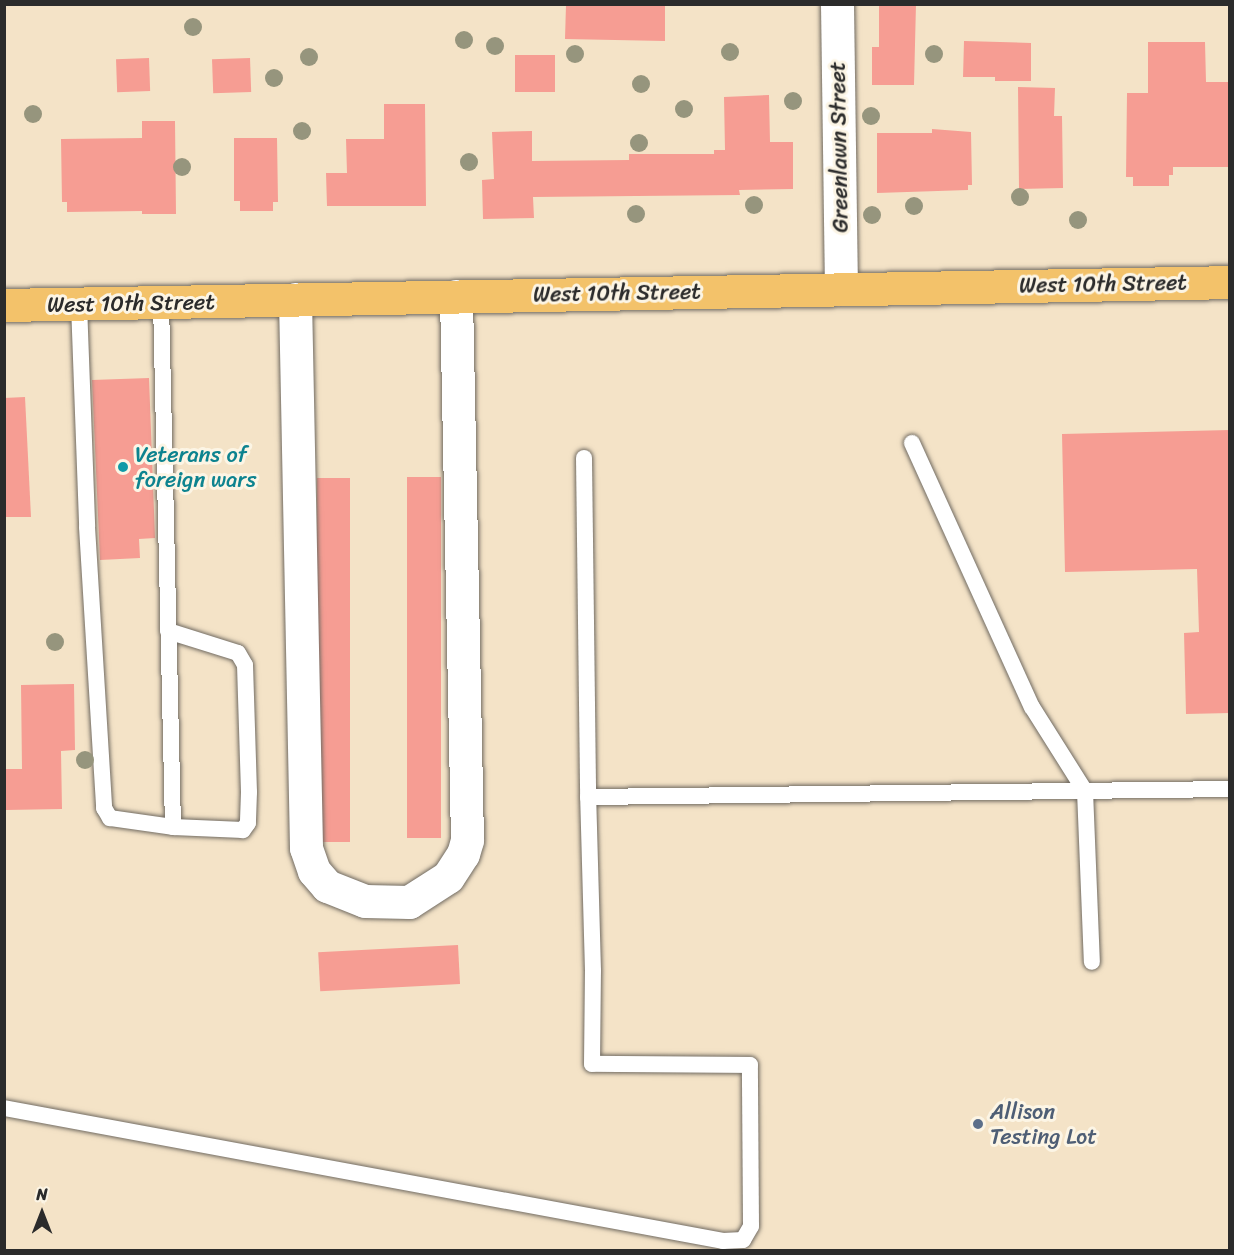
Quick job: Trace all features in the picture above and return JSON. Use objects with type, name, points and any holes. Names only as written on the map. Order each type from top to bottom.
[{"type":"main road","name":"West 10th Street","points":[[4,305],[1230,282]]},
{"type":"street","name":"Greenlawn Street","points":[[837,4],[841,290]]},
{"type":"street","points":[[295,299],[306,848],[314,871],[327,886],[365,902],[409,902],[448,877],[468,840],[456,296]]},
{"type":"lane","points":[[161,302],[173,827]]},
{"type":"lane","points":[[79,304],[87,527],[93,590],[104,808],[110,818],[173,827],[243,830],[248,822],[249,792],[245,665],[238,653],[168,631]]},
{"type":"lane","points":[[912,443],[1032,707],[1085,791],[1092,962]]},
{"type":"lane","points":[[4,1108],[723,1241],[743,1240],[751,1226],[750,1065],[592,1064],[593,971],[588,797],[584,458]]},
{"type":"lane","points":[[588,797],[1230,789]]},
{"type":"building","points":[[665,4],[665,41],[565,39],[566,5]]},
{"type":"building","points":[[879,4],[916,4],[914,85],[872,85],[872,47],[879,47]]},
{"type":"building","points":[[964,41],[1031,43],[1031,81],[995,81],[995,77],[963,77]]},
{"type":"building","points":[[1148,42],[1205,42],[1206,82],[1230,82],[1230,167],[1173,167],[1173,175],[1169,175],[1169,186],[1133,186],[1133,177],[1126,177],[1127,93],[1148,93]]},
{"type":"building","points":[[515,55],[555,55],[555,92],[515,92]]},
{"type":"building","points":[[149,58],[150,91],[117,92],[116,59]]},
{"type":"building","points":[[250,58],[251,92],[213,93],[212,59]]},
{"type":"building","points":[[1018,87],[1055,88],[1054,116],[1062,116],[1063,188],[1019,189]]},
{"type":"building","points":[[769,95],[770,142],[793,142],[793,189],[739,190],[740,195],[533,197],[534,218],[483,219],[482,180],[494,179],[492,132],[532,131],[532,161],[629,160],[629,154],[714,154],[714,150],[725,150],[724,97]]},
{"type":"building","points":[[384,104],[425,104],[426,206],[327,206],[326,173],[347,173],[346,139],[384,139]]},
{"type":"building","points":[[142,121],[175,121],[176,214],[142,214],[142,211],[67,212],[67,202],[62,202],[61,139],[142,138]]},
{"type":"building","points":[[932,129],[971,132],[972,185],[968,185],[968,190],[877,193],[877,133],[932,133]]},
{"type":"building","points":[[234,138],[277,138],[278,202],[273,202],[273,211],[240,211],[240,201],[234,201]]},
{"type":"building","name":"Veterans of foreign wars","points":[[149,378],[155,538],[139,539],[140,558],[100,560],[92,380]]},
{"type":"building","points":[[25,397],[31,517],[4,517],[4,398]]},
{"type":"building","points":[[1230,430],[1230,713],[1186,714],[1184,633],[1199,632],[1197,569],[1065,572],[1062,434]]},
{"type":"building","points":[[407,477],[441,477],[441,838],[407,838]]},
{"type":"building","points":[[317,478],[350,478],[350,842],[317,842]]},
{"type":"building","points":[[74,684],[75,750],[61,751],[62,809],[6,810],[5,769],[22,769],[21,685]]},
{"type":"building","points":[[458,945],[460,984],[320,991],[318,952]]},
{"type":"place","name":"Veterans of foreign wars","points":[[123,467]]},
{"type":"place","name":"Allison Testing Lot","points":[[978,1124]]}]
